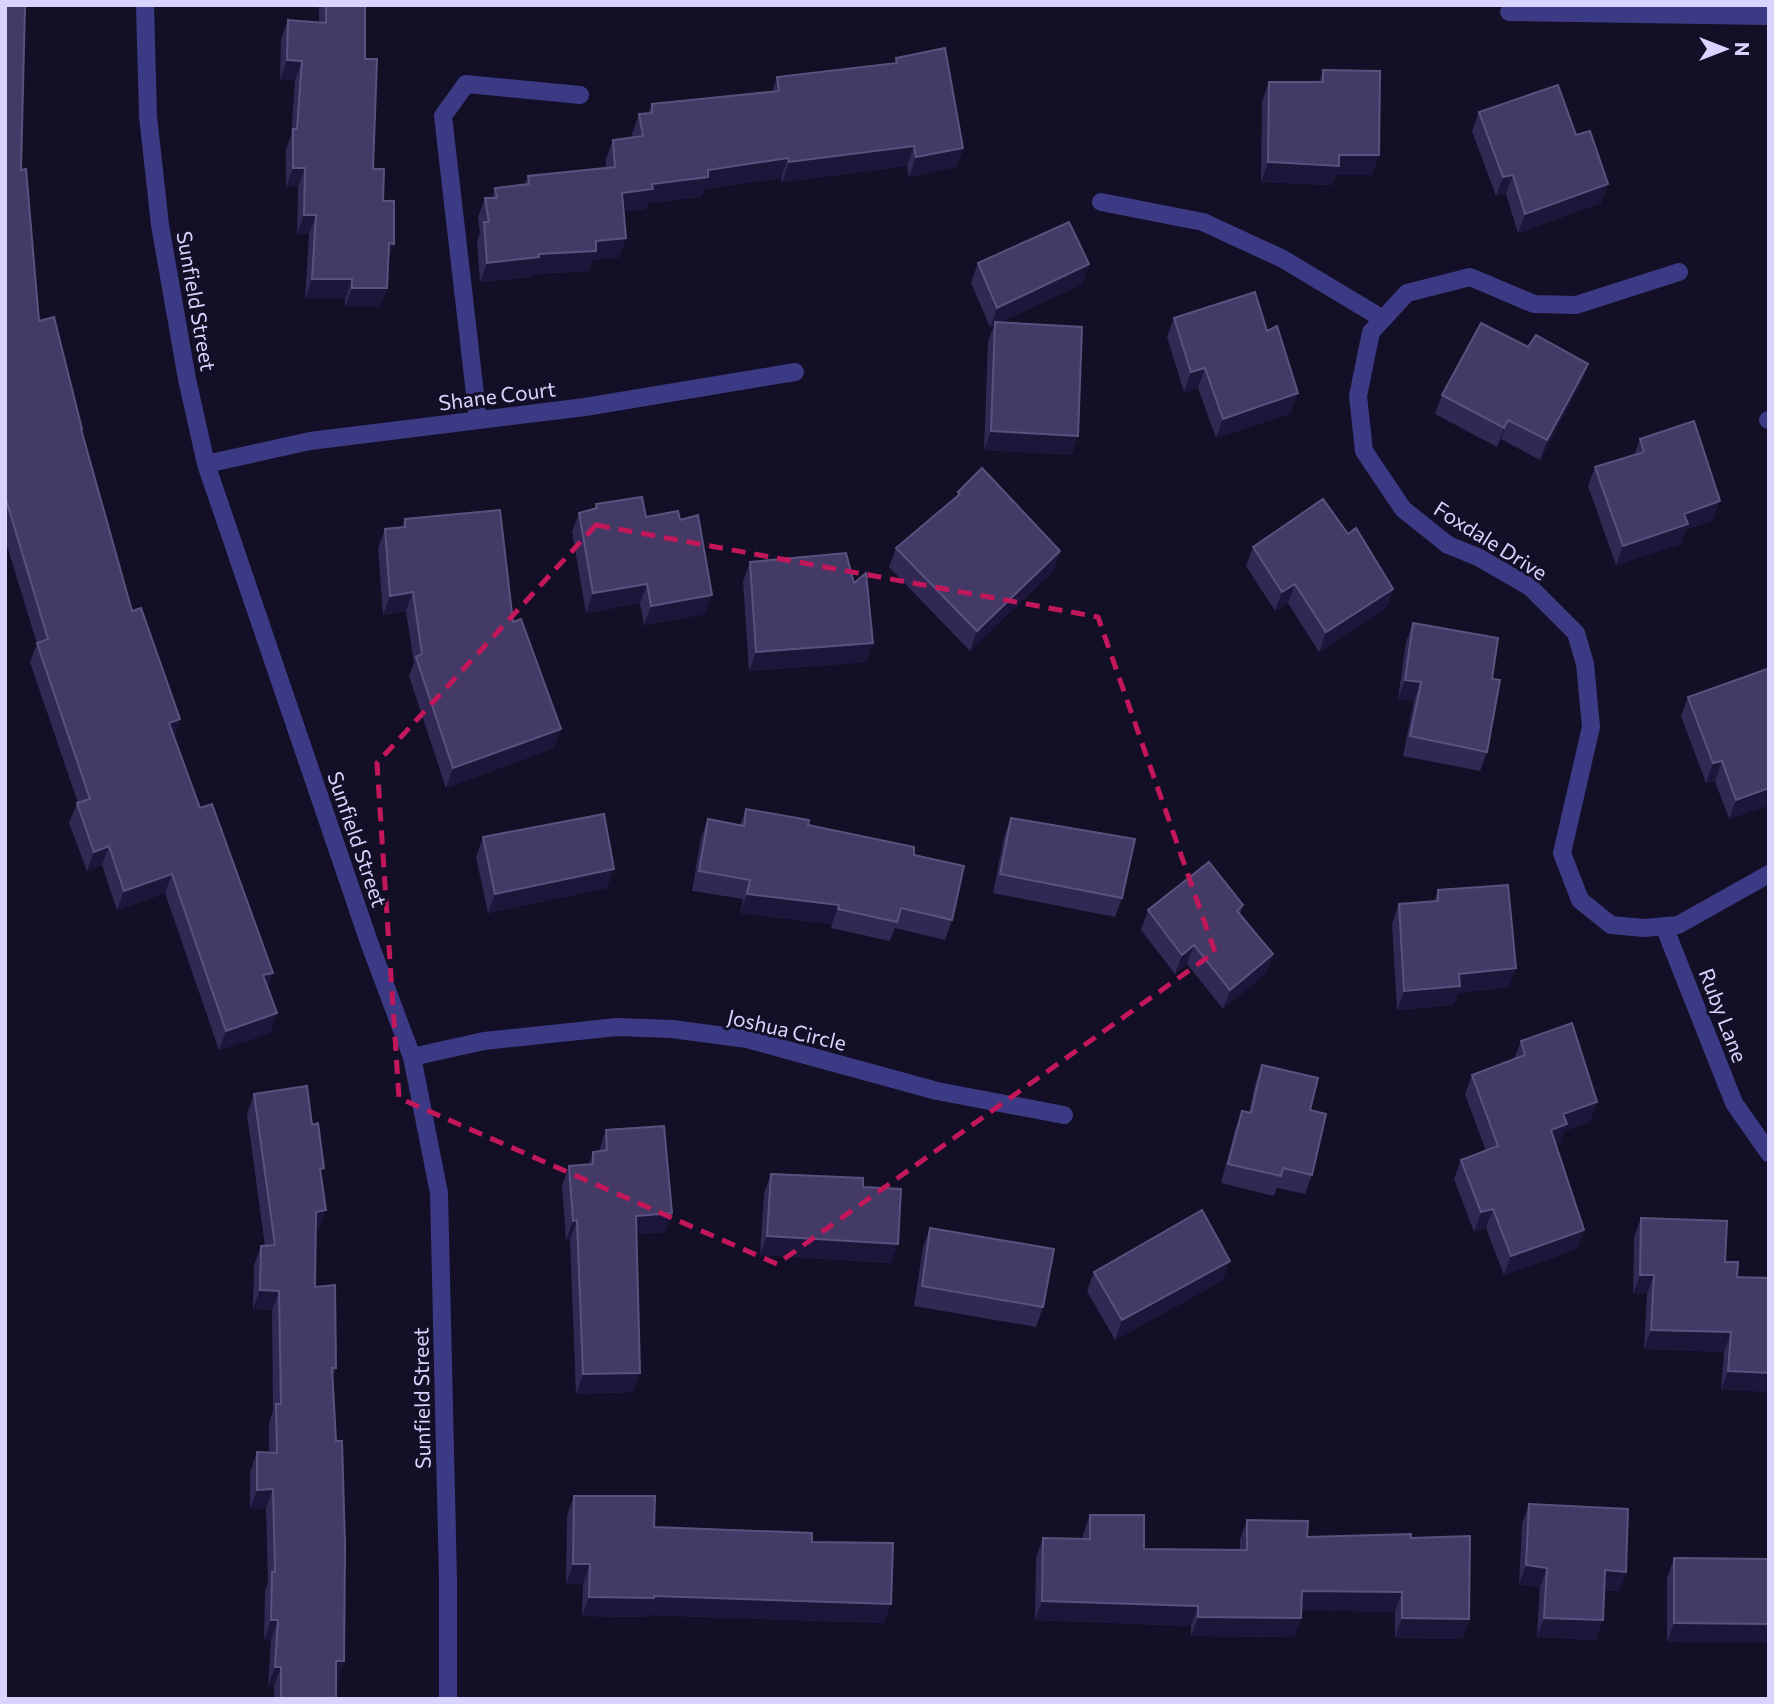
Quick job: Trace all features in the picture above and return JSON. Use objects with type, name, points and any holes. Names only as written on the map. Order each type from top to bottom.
[{"type":"street","name":"Sunfield Street","points":[[145,5],[148,116],[160,225],[187,379],[206,464],[369,942],[412,1057],[439,1193],[449,1579],[449,1699]]},
{"type":"street","points":[[1509,12],[1589,9],[1769,16]]},
{"type":"street","points":[[478,420],[443,116],[466,85],[580,95]]},
{"type":"street","points":[[1101,202],[1203,222],[1283,259],[1383,319],[1407,293],[1470,277],[1534,304],[1576,305],[1679,272]]},
{"type":"street","name":"Foxdale Drive","points":[[1383,319],[1371,332],[1358,396],[1364,452],[1403,509],[1448,545],[1478,557],[1530,587],[1576,633],[1585,664],[1591,727],[1562,853],[1580,900],[1611,925],[1644,928],[1678,925],[1769,874]]},
{"type":"street","name":"Shane Court","points":[[206,464],[310,441],[585,407],[795,372]]},
{"type":"street","name":"Ruby Lane","points":[[1664,926],[1734,1103],[1769,1153]]},
{"type":"street","name":"Joshua Circle","points":[[412,1057],[484,1041],[617,1027],[672,1029],[747,1039],[937,1091],[1064,1115]]},
{"type":"highlighted area","points":[[596,525],[1098,617],[1215,952],[777,1264],[399,1098],[377,763]]},
{"type":"building","points":[[5,5],[25,5],[21,170],[26,169],[39,321],[54,317],[81,429],[132,611],[141,608],[180,719],[169,723],[200,808],[212,804],[273,973],[263,975],[277,1013],[226,1031],[172,874],[124,891],[109,846],[94,852],[77,803],[90,799],[37,643],[48,639],[5,496]]},
{"type":"building","points":[[326,5],[365,5],[365,59],[377,59],[373,169],[384,169],[383,201],[394,201],[394,244],[389,243],[387,288],[352,288],[352,279],[312,279],[316,215],[304,215],[305,168],[293,168],[293,129],[297,129],[302,61],[287,60],[288,20],[326,23]]},
{"type":"building","points":[[945,48],[963,148],[916,157],[914,146],[789,162],[788,158],[708,170],[708,177],[652,184],[653,189],[622,193],[626,238],[596,241],[596,251],[539,254],[539,257],[487,263],[484,222],[489,222],[485,198],[497,198],[495,188],[529,184],[528,176],[615,167],[613,140],[643,136],[639,114],[652,113],[652,104],[779,91],[777,77],[897,63],[896,58]]},
{"type":"building","points":[[1323,70],[1380,71],[1379,155],[1339,155],[1339,166],[1268,162],[1269,82],[1323,82]]},
{"type":"building","points":[[1558,85],[1576,135],[1590,131],[1608,184],[1525,214],[1513,175],[1503,177],[1479,112]]},
{"type":"building","points":[[1069,222],[1089,264],[997,308],[978,263]]},
{"type":"building","points":[[1255,292],[1267,331],[1277,326],[1298,393],[1223,419],[1205,368],[1191,372],[1174,318]]},
{"type":"building","points":[[995,322],[1082,327],[1078,436],[991,431]]},
{"type":"building","points":[[1481,323],[1528,347],[1536,335],[1588,364],[1547,440],[1508,420],[1504,428],[1442,395]]},
{"type":"building","points":[[1694,421],[1720,501],[1684,514],[1688,524],[1623,546],[1595,467],[1644,452],[1640,439]]},
{"type":"building","points":[[982,468],[1060,551],[977,631],[896,548],[960,494],[958,492]]},
{"type":"building","points":[[642,497],[646,517],[678,511],[680,520],[698,515],[712,595],[651,606],[647,584],[593,593],[579,513],[597,508],[596,504]]},
{"type":"building","points":[[1323,499],[1348,534],[1356,528],[1393,589],[1326,632],[1295,584],[1282,592],[1253,547]]},
{"type":"building","points":[[500,510],[513,622],[521,619],[561,729],[453,768],[416,657],[422,654],[413,592],[390,596],[385,529],[405,527],[405,519]]},
{"type":"building","points":[[846,553],[854,583],[866,573],[873,643],[756,652],[750,562]]},
{"type":"building","points":[[1413,623],[1498,638],[1492,679],[1500,680],[1487,752],[1410,736],[1421,682],[1405,680]]},
{"type":"building","points":[[1767,669],[1769,788],[1736,800],[1722,761],[1713,763],[1688,697]]},
{"type":"building","points":[[746,809],[809,820],[808,825],[914,847],[914,855],[964,866],[952,920],[901,908],[897,922],[838,909],[839,905],[747,894],[750,880],[699,871],[708,819],[744,826]]},
{"type":"building","points":[[604,814],[614,869],[495,894],[483,837]]},
{"type":"building","points":[[1011,818],[1135,839],[1122,898],[1000,874]]},
{"type":"building","points":[[1209,862],[1243,905],[1237,911],[1273,954],[1230,990],[1194,945],[1182,955],[1148,910]]},
{"type":"building","points":[[1508,885],[1516,968],[1459,974],[1460,986],[1404,991],[1399,904],[1438,901],[1438,890]]},
{"type":"building","points":[[1572,1023],[1597,1102],[1563,1114],[1567,1124],[1551,1130],[1584,1230],[1511,1256],[1493,1209],[1481,1212],[1461,1160],[1498,1146],[1472,1075],[1525,1055],[1521,1041]]},
{"type":"building","points":[[1262,1065],[1318,1078],[1310,1110],[1326,1114],[1312,1175],[1283,1168],[1281,1176],[1228,1164],[1242,1111],[1251,1113]]},
{"type":"building","points":[[307,1086],[312,1125],[318,1123],[324,1168],[320,1169],[326,1210],[316,1212],[315,1287],[335,1285],[336,1368],[332,1368],[336,1441],[342,1441],[345,1545],[344,1661],[336,1661],[336,1699],[281,1699],[281,1667],[275,1667],[278,1620],[271,1620],[272,1572],[275,1572],[273,1489],[257,1490],[257,1452],[277,1453],[276,1404],[281,1404],[279,1291],[260,1290],[261,1246],[275,1245],[254,1094]]},
{"type":"building","points":[[664,1126],[672,1213],[636,1216],[640,1373],[583,1374],[577,1220],[573,1221],[569,1166],[593,1164],[593,1152],[607,1150],[606,1130]]},
{"type":"building","points":[[771,1174],[863,1178],[863,1187],[901,1189],[898,1244],[767,1236]]},
{"type":"building","points":[[1202,1210],[1230,1261],[1122,1320],[1094,1272]]},
{"type":"building","points":[[1641,1218],[1727,1221],[1725,1262],[1738,1262],[1737,1277],[1769,1278],[1769,1373],[1728,1371],[1731,1332],[1651,1330],[1654,1275],[1640,1275]]},
{"type":"building","points":[[930,1228],[1054,1249],[1043,1307],[922,1286]]},
{"type":"building","points":[[574,1496],[655,1496],[654,1527],[812,1533],[812,1542],[893,1543],[891,1604],[654,1596],[589,1597],[590,1564],[573,1564]]},
{"type":"building","points":[[1529,1504],[1628,1509],[1626,1572],[1605,1570],[1603,1620],[1544,1618],[1547,1568],[1526,1565]]},
{"type":"building","points":[[1090,1515],[1144,1515],[1144,1549],[1247,1550],[1247,1520],[1308,1521],[1307,1537],[1411,1534],[1411,1538],[1470,1536],[1469,1619],[1402,1618],[1402,1592],[1302,1591],[1301,1618],[1198,1617],[1198,1606],[1042,1601],[1043,1538],[1090,1539]]},
{"type":"building","points":[[1674,1558],[1769,1559],[1769,1624],[1674,1623]]}]
